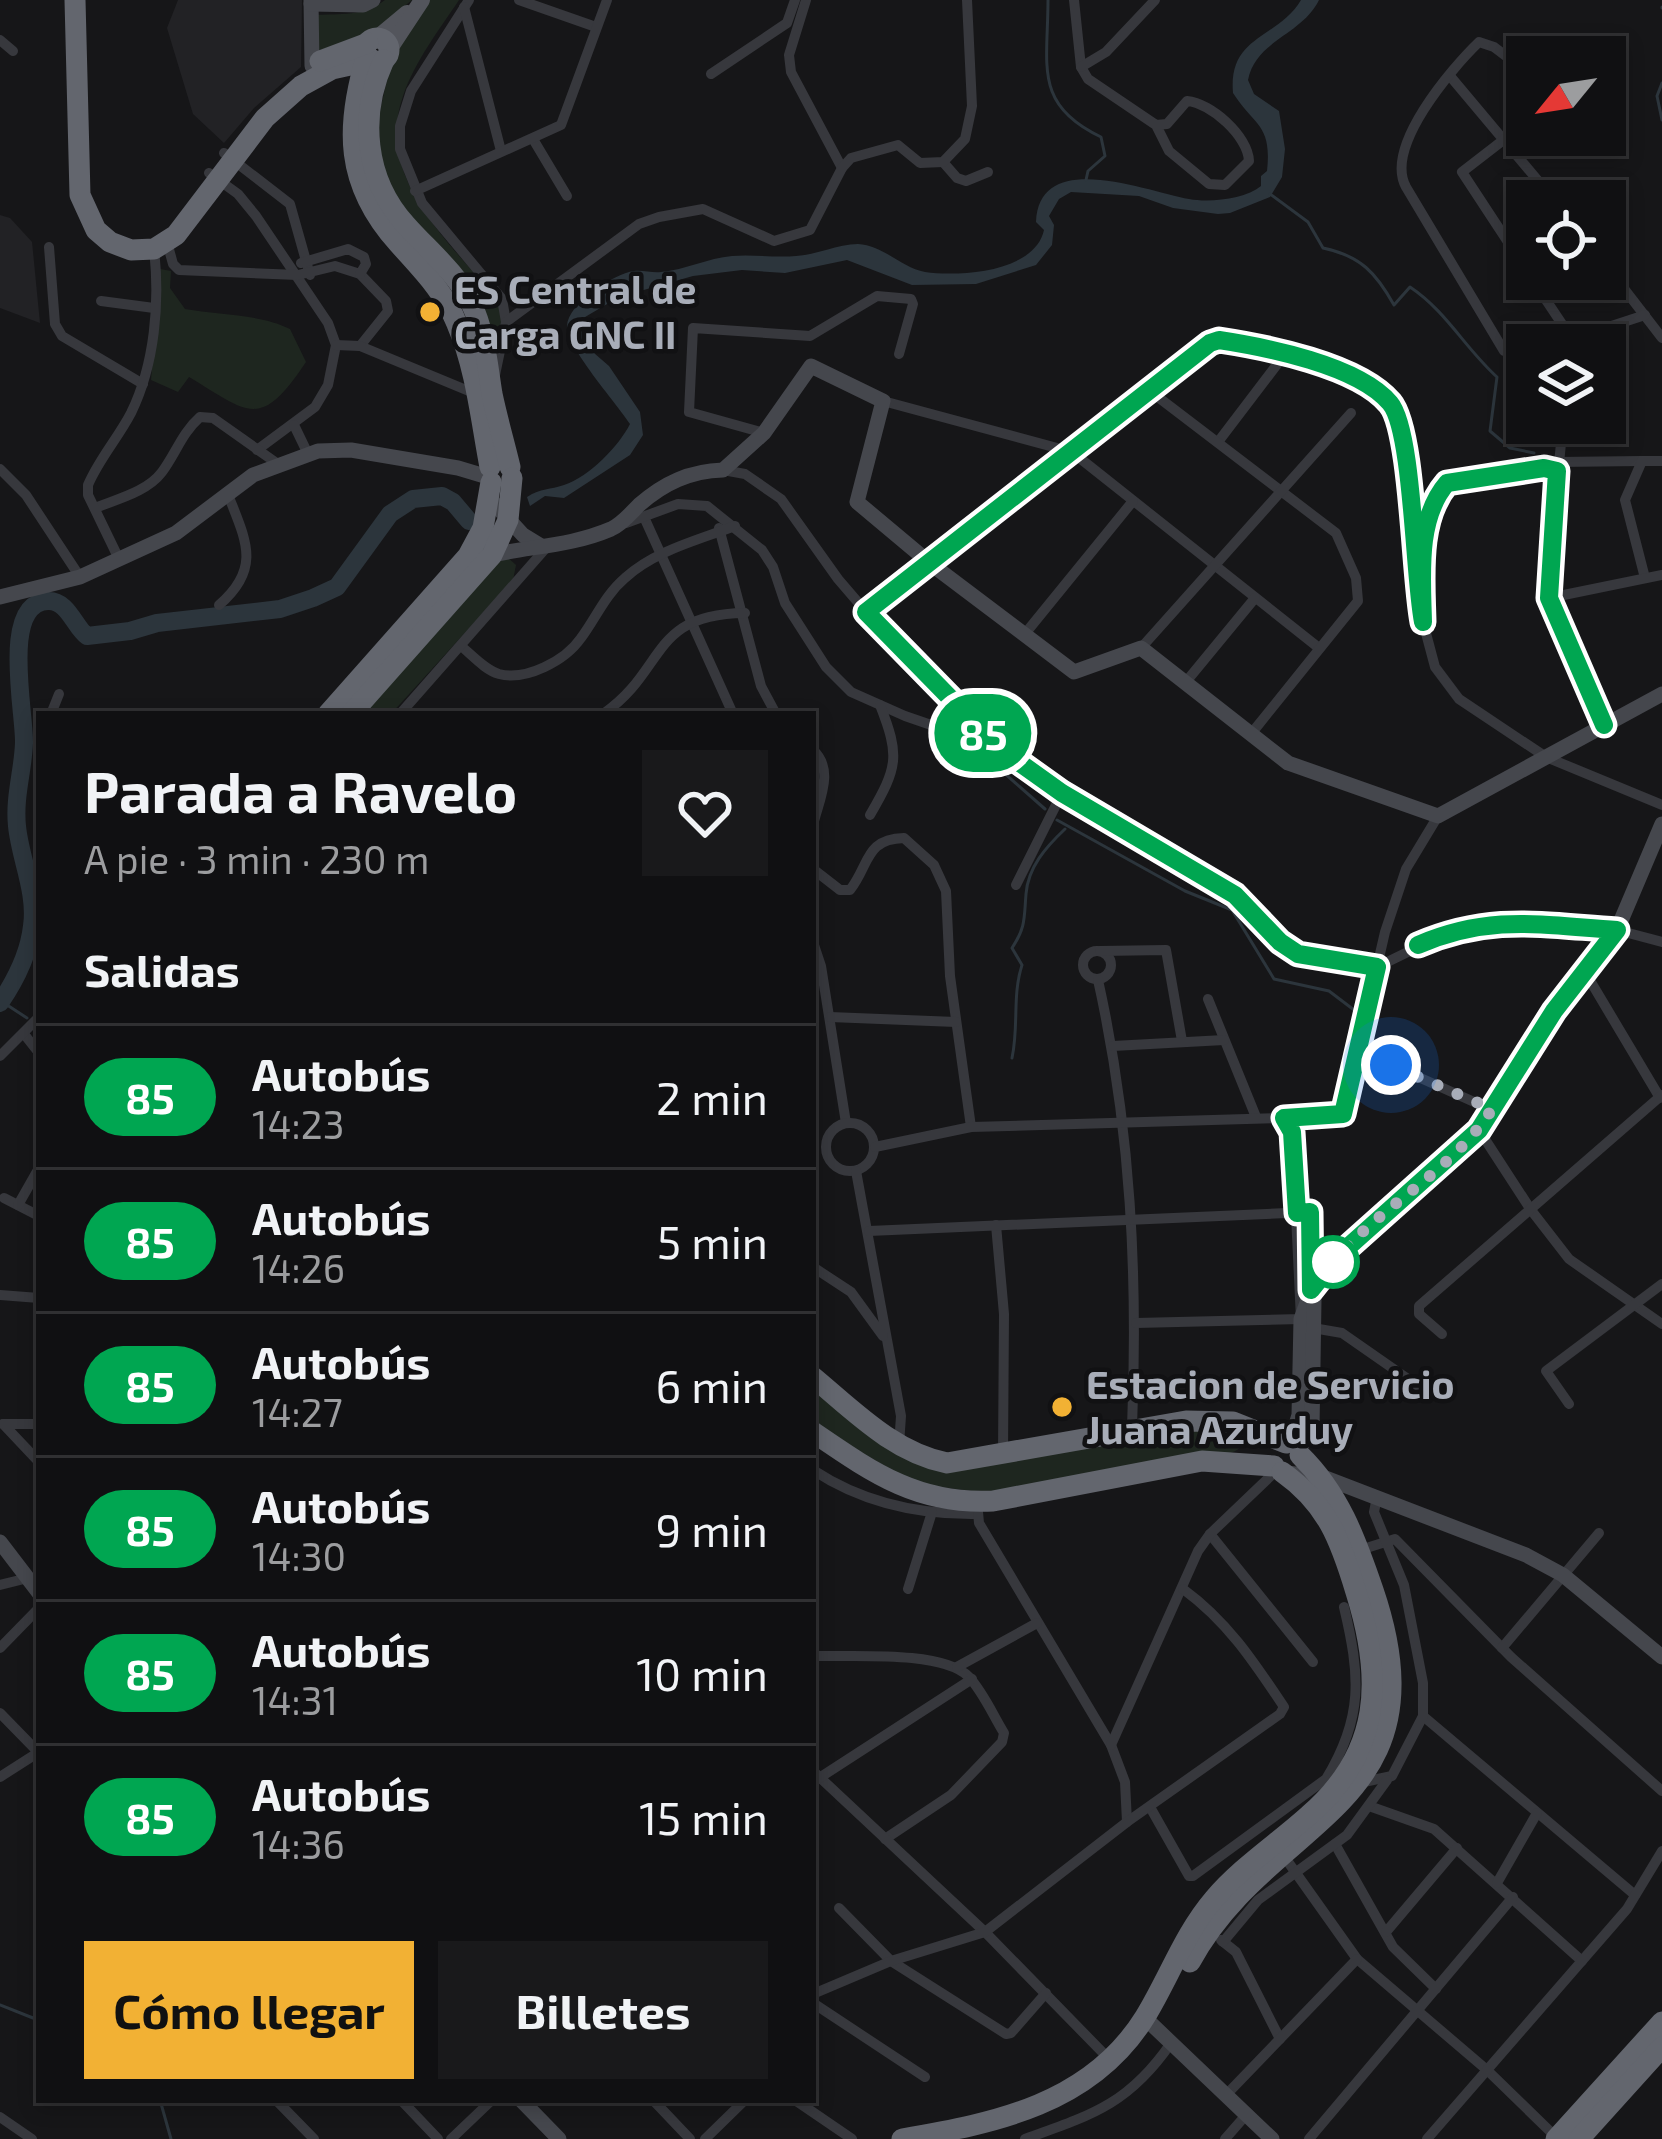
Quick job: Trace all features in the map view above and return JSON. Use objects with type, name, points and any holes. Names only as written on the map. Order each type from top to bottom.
[{"type":"highway","points":[[75,0],[82,205],[110,242],[131,250],[160,246],[229,156],[320,70],[374,53]]},
{"type":"highway","points":[[88,0],[92,189],[103,220],[120,235],[152,236],[214,176]]},
{"type":"highway","points":[[352,117],[374,53]]},
{"type":"highway","points":[[354,711],[492,555],[508,520],[483,392],[483,333],[454,274],[390,208],[379,186],[369,126],[374,53]]},
{"type":"highway","points":[[320,70],[341,71],[351,82],[359,180],[376,217],[423,269],[449,307],[483,392]]},
{"type":"highway","points":[[331,711],[468,556],[483,528],[496,476]]},
{"type":"highway","points":[[816,1380],[877,1431],[924,1458],[946,1463],[1132,1428],[1186,1421],[1233,1422],[1323,1477],[1359,1551],[1387,1639],[1390,1694],[1381,1737],[1359,1783],[1324,1822],[1225,1909],[1157,2029],[1124,2064],[1083,2098],[1043,2120],[978,2139]]},
{"type":"highway","points":[[816,1434],[899,1486],[978,1508],[1202,1461],[1287,1459]]},
{"type":"highway","points":[[1284,1859],[1345,1774],[1369,1722],[1374,1686],[1370,1638],[1351,1573],[1316,1498],[1287,1459]]},
{"type":"highway","points":[[1557,2139],[1662,2022]]},
{"type":"highway","points":[[902,2139],[1023,2113],[1062,2096],[1157,2029]]},
{"type":"highway","points":[[1579,2139],[1662,2047]]},
{"type":"main road","points":[[374,53],[421,0]]},
{"type":"street","points":[[320,70],[311,2],[362,5],[374,0]]},
{"type":"street","points":[[519,0],[596,27]]},
{"type":"street","points":[[415,191],[561,125],[607,0]]},
{"type":"street","points":[[711,74],[787,23],[795,0]]},
{"type":"street","points":[[806,0],[789,55],[791,72],[842,168]]},
{"type":"street","points":[[506,322],[639,224],[704,209],[774,241],[810,230],[851,158],[898,145],[920,163],[944,162],[965,139],[972,106],[967,0]]},
{"type":"street","points":[[1074,0],[1081,67],[1088,79],[1156,125],[1169,151],[1209,184],[1226,185],[1249,161],[1245,140],[1201,103],[1187,101],[1167,124],[1156,125]]},
{"type":"street","points":[[1081,67],[1106,52],[1155,0]]},
{"type":"street","points":[[466,4],[501,151]]},
{"type":"street","points":[[336,345],[360,346],[483,392],[506,322],[502,299],[415,191],[400,149],[400,126],[411,91],[466,4]]},
{"type":"street","points":[[0,40],[13,51]]},
{"type":"street","points":[[1504,351],[1400,176],[1419,118],[1479,42],[1506,56]]},
{"type":"street","points":[[1450,76],[1538,180]]},
{"type":"street","points":[[1505,138],[1462,172],[1506,239]]},
{"type":"street","points":[[532,139],[567,196]]},
{"type":"street","points":[[229,156],[290,204],[298,270]]},
{"type":"street","points":[[944,162],[957,178],[966,181],[988,172]]},
{"type":"street","points":[[214,176],[248,205],[298,270],[336,345],[328,385],[315,407],[257,450]]},
{"type":"street","points":[[160,246],[179,270],[335,266],[360,274],[386,301],[388,311],[360,346]]},
{"type":"street","points":[[118,557],[88,495],[90,479],[143,384],[151,356],[160,246]]},
{"type":"street","points":[[49,247],[56,324],[62,336],[143,384]]},
{"type":"street","points":[[298,270],[348,249],[366,261],[360,274]]},
{"type":"street","points":[[1626,291],[1662,338]]},
{"type":"street","points":[[764,433],[689,412],[693,328],[810,336],[878,296],[910,299],[913,304],[898,354]]},
{"type":"street","points":[[101,301],[154,308]]},
{"type":"street","points":[[1620,324],[1645,315]]},
{"type":"street","points":[[723,470],[764,433],[811,366],[810,336]]},
{"type":"street","points":[[866,612],[1219,340],[1288,350],[1380,394],[1399,419],[1423,622],[1435,667],[1459,699],[1546,757],[1662,805]]},
{"type":"street","points":[[1218,442],[1288,350]]},
{"type":"street","points":[[811,366],[883,401],[1072,452],[1319,649]]},
{"type":"street","points":[[1150,391],[1336,533],[1356,578],[1358,601],[1251,734]]},
{"type":"street","points":[[883,401],[857,502],[1074,672],[1141,648],[1351,413]]},
{"type":"street","points":[[95,508],[145,487],[160,474],[187,428],[200,417],[213,418],[278,464]]},
{"type":"street","points":[[294,425],[308,454]]},
{"type":"street","points":[[1560,444],[1549,598],[1604,725]]},
{"type":"street","points":[[0,597],[80,577],[176,532],[227,492],[278,464],[308,454],[351,450],[496,476]]},
{"type":"street","points":[[1642,461],[1625,500],[1645,578]]},
{"type":"street","points":[[1423,622],[1422,565],[1429,518],[1447,483],[1558,466],[1662,461]]},
{"type":"street","points":[[0,469],[26,495],[80,577]]},
{"type":"street","points":[[617,526],[682,477],[697,471],[745,473],[781,499],[866,612],[999,748],[1062,793],[1235,895],[1298,954],[1377,967],[1457,928],[1498,922],[1617,930],[1662,941]]},
{"type":"street","points":[[219,605],[239,588],[247,571],[241,529],[227,492]]},
{"type":"street","points":[[1024,634],[1133,501]]},
{"type":"street","points":[[492,555],[569,544],[691,502],[711,509],[762,550],[785,603],[826,667],[851,692],[999,748]]},
{"type":"street","points":[[711,509],[745,613],[761,686],[774,711]]},
{"type":"street","points":[[644,517],[732,711]]},
{"type":"street","points":[[508,520],[546,548]]},
{"type":"street","points":[[461,646],[494,673],[505,675],[525,674],[556,661],[578,643],[607,596],[626,576],[662,555],[735,526]]},
{"type":"street","points":[[403,711],[546,548]]},
{"type":"street","points":[[1549,598],[1662,575]]},
{"type":"street","points":[[1186,682],[1256,598]]},
{"type":"street","points":[[606,711],[634,686],[666,638],[707,614],[745,613]]},
{"type":"street","points":[[1141,648],[1288,763],[1438,816]]},
{"type":"street","points":[[52,711],[59,694]]},
{"type":"street","points":[[875,1147],[971,1127],[1343,1114],[1406,868],[1438,816],[1662,694]]},
{"type":"street","points":[[870,814],[895,764],[895,745],[880,705]]},
{"type":"street","points":[[816,753],[826,772],[816,813]]},
{"type":"street","points":[[1016,885],[1062,793]]},
{"type":"street","points":[[1315,1285],[1338,1256],[1479,1130],[1554,1011],[1617,930],[1662,824]]},
{"type":"street","points":[[816,871],[841,890],[850,890],[875,845],[886,838],[904,838],[934,865],[946,891],[948,957],[971,1127]]},
{"type":"street","points":[[1100,952],[1111,966],[1099,980],[1089,978],[1082,967],[1087,954],[1100,952],[1166,950],[1182,1042]]},
{"type":"street","points":[[816,955],[846,1124]]},
{"type":"street","points":[[1442,1334],[1419,1314],[1419,1306],[1661,1097],[1585,972]]},
{"type":"street","points":[[1099,980],[1113,1046],[1133,1219],[1132,1428]]},
{"type":"street","points":[[1208,999],[1256,1117]]},
{"type":"street","points":[[830,1018],[956,1022]]},
{"type":"street","points":[[0,1056],[36,1021]]},
{"type":"street","points":[[24,1034],[36,1049]]},
{"type":"street","points":[[1113,1046],[1224,1040]]},
{"type":"street","points":[[1358,1050],[1492,1109]]},
{"type":"street","points":[[1284,1118],[1292,1132],[1309,1320]]},
{"type":"street","points":[[816,1149],[827,1153],[841,1170],[856,1171],[870,1162],[875,1147],[869,1131],[846,1124]]},
{"type":"street","points":[[827,1153],[828,1137],[846,1124]]},
{"type":"street","points":[[1479,1130],[1569,1259],[1662,1324]]},
{"type":"street","points":[[856,1171],[901,1415],[899,1445]]},
{"type":"street","points":[[18,1205],[36,1173]]},
{"type":"street","points":[[4,1198],[36,1214]]},
{"type":"street","points":[[868,1231],[1310,1212],[1315,1285],[1299,1415],[1287,1459],[1210,1534],[1111,1745]]},
{"type":"street","points":[[996,1225],[1004,1314],[1003,1454]]},
{"type":"street","points":[[816,1269],[851,1292],[885,1339]]},
{"type":"street","points":[[1569,1404],[1546,1371],[1662,1284]]},
{"type":"street","points":[[0,1295],[36,1298]]},
{"type":"street","points":[[1136,1323],[1309,1320],[1342,1333],[1431,1395]]},
{"type":"street","points":[[1,1424],[36,1424]]},
{"type":"street","points":[[1,1424],[36,1459]]},
{"type":"street","points":[[816,1477],[889,1504],[932,1512],[978,1508],[979,1522],[1111,1745],[1125,1782],[1127,1822]]},
{"type":"street","points":[[1323,1477],[1526,1555],[1563,1575],[1662,1657]]},
{"type":"street","points":[[1377,1497],[1374,1512],[1405,1585],[1424,1683],[1423,1716],[1397,1770],[1336,1844],[1284,1859],[1358,1960],[1486,2070],[1557,2139]]},
{"type":"street","points":[[908,1589],[932,1512]]},
{"type":"street","points":[[1210,1534],[1313,1662]]},
{"type":"street","points":[[1502,1648],[1599,1534]]},
{"type":"street","points":[[1359,1551],[1395,1539],[1502,1648],[1662,1791]]},
{"type":"street","points":[[0,1542],[36,1589]]},
{"type":"street","points":[[0,1586],[28,1578]]},
{"type":"street","points":[[816,1993],[891,1960],[985,1932],[1284,1707],[1238,1637],[1216,1613],[1183,1589]]},
{"type":"street","points":[[1150,1808],[1193,1876],[1326,1779],[1353,1722],[1358,1690],[1357,1661],[1344,1607]]},
{"type":"street","points":[[0,1648],[36,1611]]},
{"type":"street","points":[[957,1666],[1037,1623]]},
{"type":"street","points":[[816,1657],[911,1659],[957,1666],[972,1679],[1004,1733],[1002,1742],[951,1795],[885,1839]]},
{"type":"street","points":[[816,1775],[972,1679]]},
{"type":"street","points":[[0,1713],[36,1750]]},
{"type":"street","points":[[1423,1716],[1635,1895]]},
{"type":"street","points":[[0,1777],[36,1755]]},
{"type":"street","points":[[816,1777],[985,1932],[1109,2059]]},
{"type":"street","points":[[1359,1783],[1387,1780]]},
{"type":"street","points":[[1369,1806],[1434,1829],[1582,1960]]},
{"type":"street","points":[[1497,1883],[1537,1813]]},
{"type":"street","points":[[1336,1844],[1404,1959],[1436,1989]]},
{"type":"street","points":[[1386,1932],[1456,1848]]},
{"type":"street","points":[[1427,2139],[1582,1960],[1635,1895],[1662,1851]]},
{"type":"street","points":[[1309,2139],[1513,1898]]},
{"type":"street","points":[[839,1908],[891,1960],[1006,2034],[1046,1993]]},
{"type":"street","points":[[1208,1934],[1236,1952],[1280,2039]]},
{"type":"street","points":[[1226,2095],[1358,1960]]},
{"type":"street","points":[[816,2005],[925,2077]]},
{"type":"street","points":[[1157,2029],[1271,2139]]},
{"type":"street","points":[[1025,2139],[1109,2107],[1157,2062],[1157,2029]]},
{"type":"street","points":[[279,2103],[314,2139]]},
{"type":"street","points":[[288,2112],[297,2103]]},
{"type":"street","points":[[404,2103],[438,2139]]},
{"type":"street","points":[[452,2139],[489,2103]]},
{"type":"street","points":[[524,2103],[559,2139]]},
{"type":"street","points":[[655,2103],[690,2139]]},
{"type":"street","points":[[704,2139],[742,2103]]},
{"type":"street","points":[[799,2103],[852,2139]]},
{"type":"street","points":[[1226,2139],[1246,2115]]},
{"type":"street","points":[[0,2117],[32,2139]]},
{"type":"shaded area","points":[[178,0],[302,0],[301,67],[254,108],[224,143],[193,114],[167,28]]},
{"type":"shaded area","points":[[385,0],[412,0],[370,34],[317,51],[314,15],[360,12]]},
{"type":"shaded area","points":[[430,0],[459,0],[408,83],[397,126],[399,155],[422,208],[499,302],[502,314],[496,361],[488,325],[385,181],[375,132],[393,54]]},
{"type":"shaded area","points":[[1301,0],[1319,0],[1302,22],[1260,56],[1248,80],[1254,94],[1279,111],[1285,149],[1282,177],[1270,197],[1218,214],[1173,208],[1139,196],[1071,192],[1059,199],[1049,216],[1054,225],[1052,245],[1036,265],[976,284],[912,285],[847,260],[785,273],[742,270],[693,276],[619,297],[580,320],[587,347],[609,366],[640,412],[643,435],[630,455],[564,498],[545,496],[530,506],[527,497],[574,481],[593,468],[630,424],[583,361],[567,326],[575,308],[604,284],[634,271],[670,271],[732,256],[804,255],[858,244],[925,272],[976,272],[1027,255],[1044,230],[1036,222],[1042,199],[1055,186],[1075,180],[1123,183],[1197,200],[1246,194],[1261,186],[1268,156],[1260,127],[1233,93],[1238,59]]},
{"type":"shaded area","points":[[0,215],[10,218],[32,242],[40,323],[0,308]]},
{"type":"shaded area","points":[[160,269],[171,271],[170,288],[185,309],[253,318],[290,329],[306,362],[277,399],[253,409],[226,400],[189,377],[178,392],[151,380]]},
{"type":"shaded area","points":[[506,556],[516,565],[513,580],[394,711],[362,711],[498,559]]},
{"type":"shaded area","points":[[816,1387],[920,1462],[1218,1425],[1244,1437],[1239,1448],[1228,1454],[988,1493],[916,1484],[816,1426]]},
{"type":"waterway","points":[[1048,0],[1047,63],[1054,97],[1079,125],[1101,137],[1105,156],[1088,171],[1086,180]]},
{"type":"waterway","points":[[1662,83],[1657,96],[1662,120]]},
{"type":"waterway","points":[[1270,194],[1308,222],[1323,248],[1366,268],[1394,305],[1410,287],[1434,307],[1497,377],[1490,431],[1510,448],[1534,453]]},
{"type":"waterway","points":[[0,1003],[20,966],[32,926],[16,815],[24,743],[18,661],[24,619],[33,606],[48,601],[61,605],[87,636],[280,609],[337,587],[390,514],[413,499],[442,496],[469,521]]},
{"type":"waterway","points":[[932,742],[987,758],[1045,809]]},
{"type":"waterway","points":[[1057,820],[1185,891],[1232,910],[1274,979],[1329,991],[1358,1013]]},
{"type":"waterway","points":[[1012,1058],[1022,965],[1012,948],[1022,928],[1034,866],[1065,829]]},
{"type":"waterway","points":[[1,1001],[27,1018]]},
{"type":"waterway","points":[[0,2005],[36,2016]]},
{"type":"waterway","points":[[161,2103],[171,2139]]},
{"type":"bus line","name":"85","points":[[1418,945],[1457,928],[1498,922],[1617,930],[1554,1011],[1479,1130],[1366,1229],[1311,1290],[1310,1212],[1297,1213],[1292,1132],[1284,1118],[1343,1114],[1377,967],[1298,954],[1235,895],[1062,793],[999,748],[866,612],[1210,343],[1219,340],[1288,350],[1380,394],[1399,419],[1423,622],[1422,565],[1429,518],[1447,483],[1544,468],[1557,471],[1549,598],[1604,725]]},
{"type":"place","name":"ES Central de Carga GNC II","points":[[430,312]]},
{"type":"place","name":"Estacion de Servicio Juana Azurduy","points":[[1062,1407]]},
{"type":"route","points":[[1333,1262],[1479,1130],[1492,1109],[1391,1065]]}]
